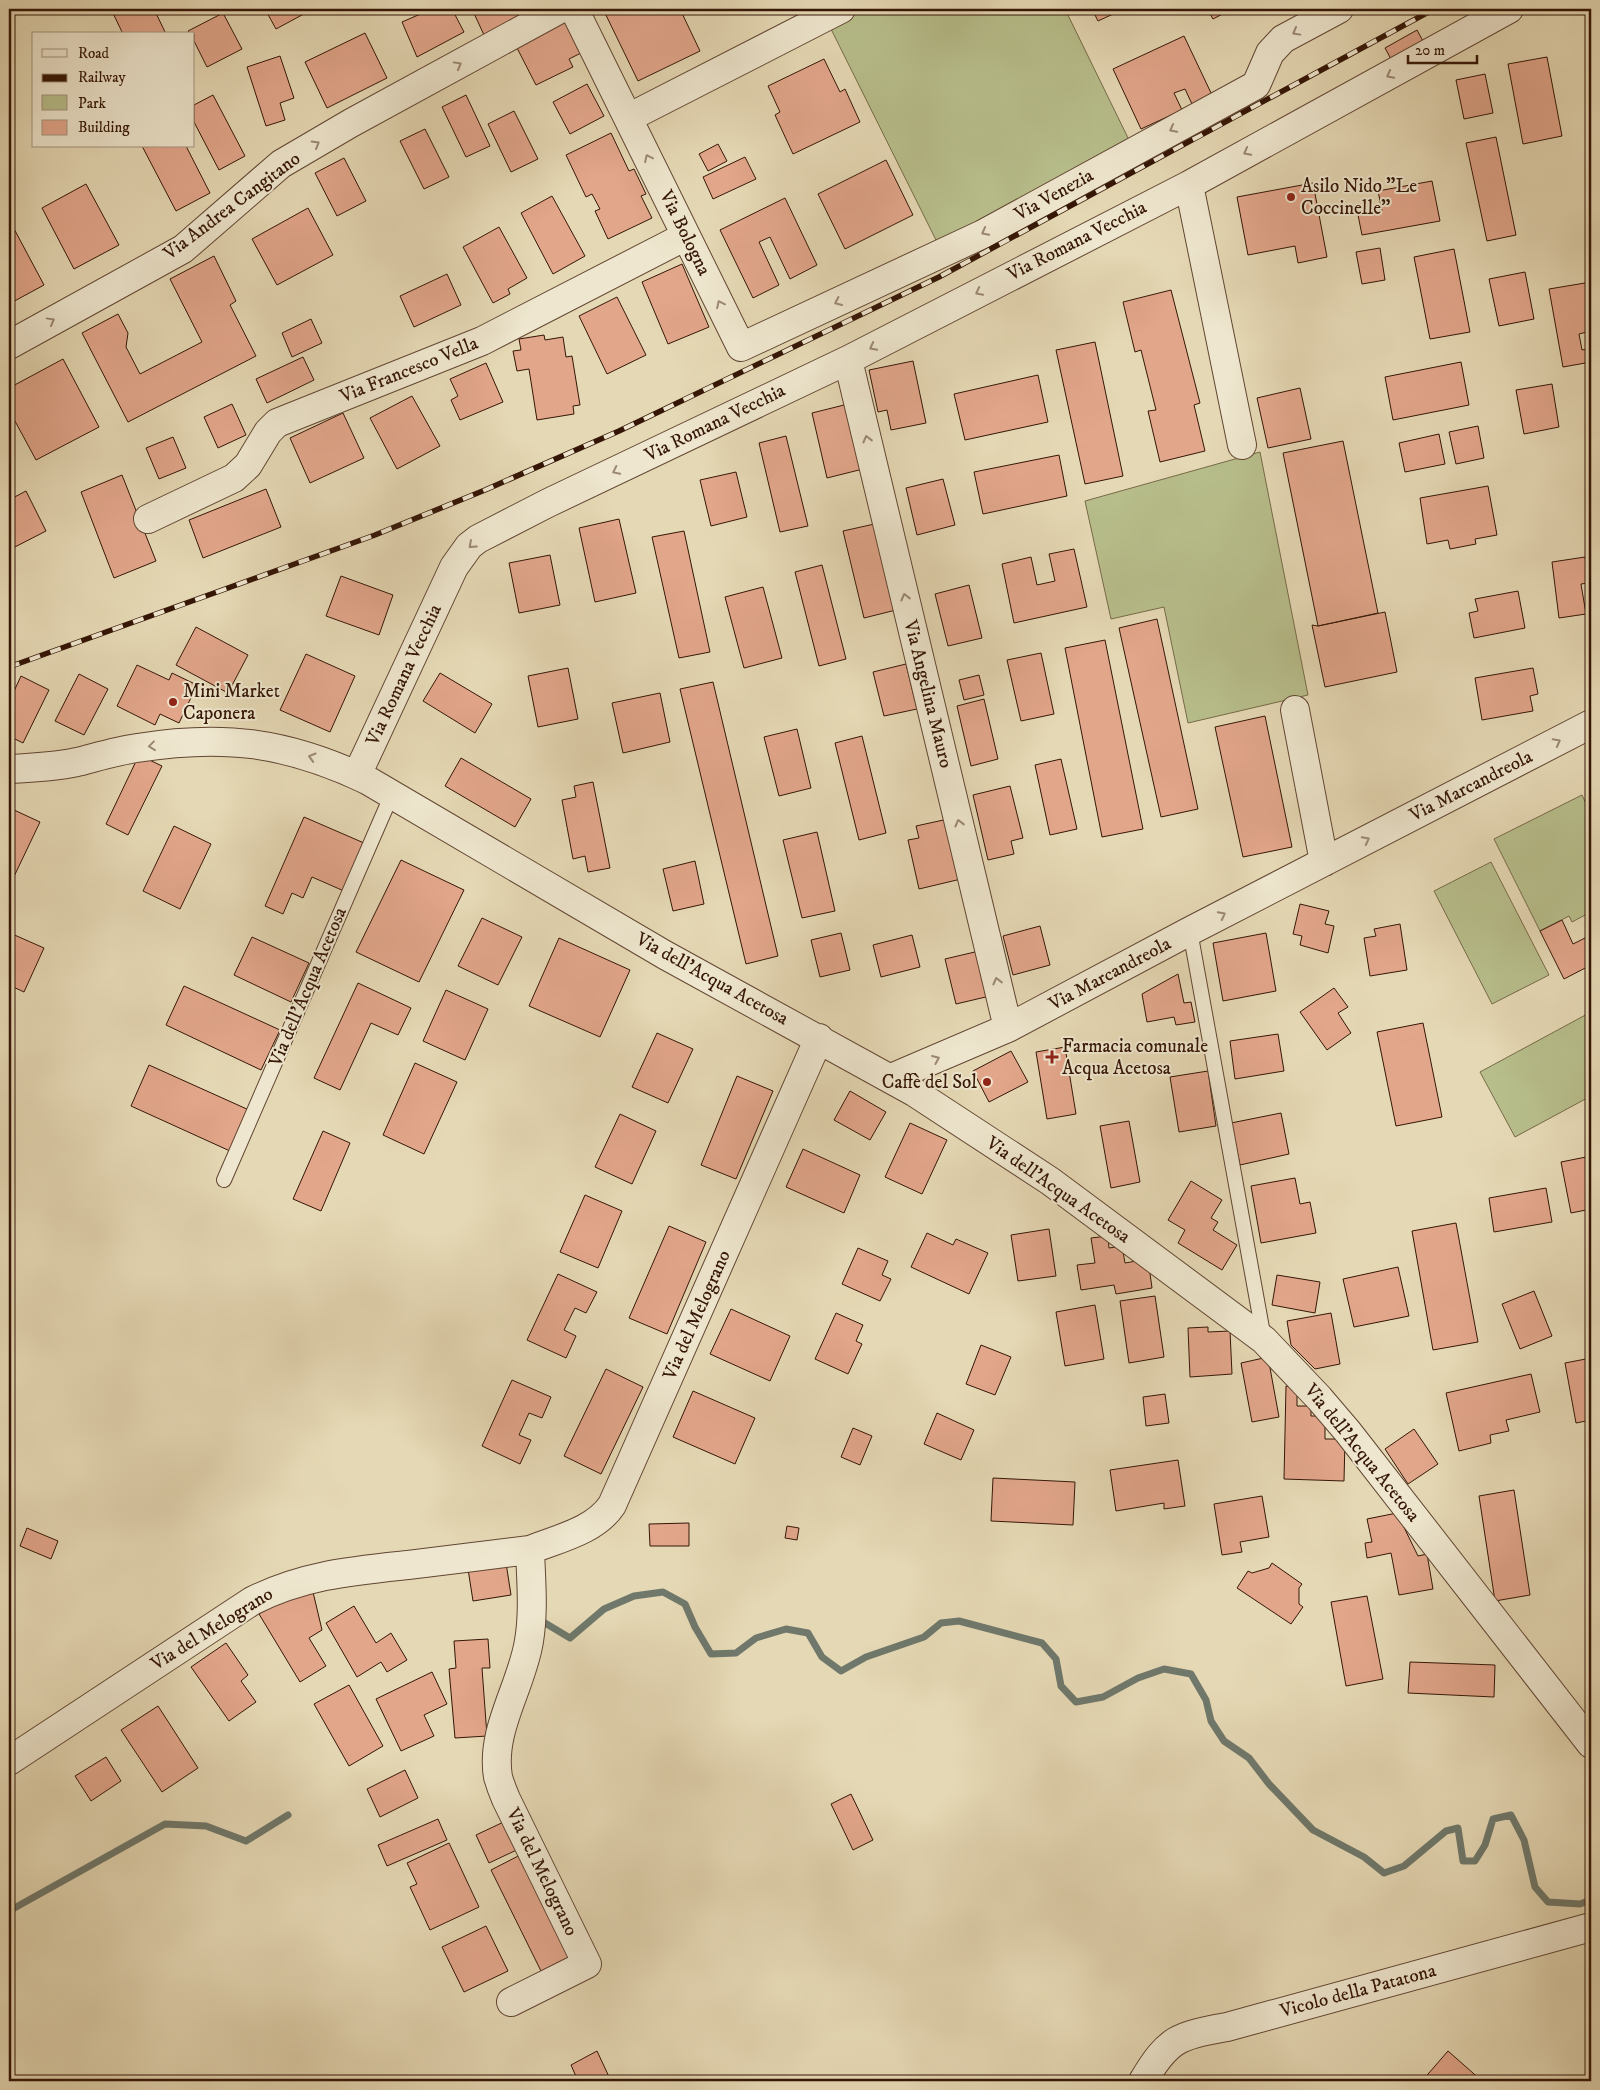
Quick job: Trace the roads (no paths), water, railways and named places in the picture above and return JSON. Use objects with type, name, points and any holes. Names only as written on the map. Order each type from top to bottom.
[{"type":"street","name":"Via Andrea Cangitano","points":[[9,345],[183,249],[281,164],[351,123],[560,9]]},
{"type":"street","name":"Via Bologna","points":[[574,9],[741,347]]},
{"type":"street","points":[[628,118],[840,9]]},
{"type":"street","name":"Via Venezia","points":[[741,347],[983,234],[1256,85],[1270,53],[1283,39],[1339,9]]},
{"type":"street","name":"Via Romana Vecchia","points":[[357,775],[454,568],[469,546],[492,531],[532,511],[848,360],[1189,185],[1509,9]]},
{"type":"street","points":[[1189,185],[1242,445]]},
{"type":"street","name":"Via Francesco Vella","points":[[148,519],[234,478],[248,465],[268,432],[277,423],[482,341],[686,236]]},
{"type":"street","name":"Via Angelina Mauro","points":[[848,360],[1008,1028]]},
{"type":"street","points":[[1295,710],[1324,862]]},
{"type":"street","name":"Via Marcandreola","points":[[891,1078],[1008,1028],[1190,931],[1591,724]]},
{"type":"street","name":"Via dell'Acqua Acetosa","points":[[9,769],[40,768],[136,748],[178,743],[227,741],[286,750],[322,760],[357,775],[392,794],[665,955],[891,1078],[1050,1180],[1264,1340],[1313,1391],[1348,1432],[1591,1744]]},
{"type":"street","name":"Via del Melograno","points":[[9,1761],[252,1600],[274,1590],[295,1582],[335,1573],[530,1550],[599,1520],[612,1505],[819,1038]]},
{"type":"street","name":"Via del Melograno","points":[[511,2002],[587,1964],[506,1799],[499,1779],[497,1763],[500,1734],[518,1684],[529,1641],[532,1598],[530,1550]]},
{"type":"street","name":"Vicolo della Patatona","points":[[1143,2081],[1164,2050],[1174,2042],[1190,2034],[1245,2023],[1591,1927]]},
{"type":"lane","name":"Via dell'Acqua Acetosa","points":[[224,1180],[392,794]]},
{"type":"lane","points":[[1190,931],[1264,1340]]},
{"type":"waterway","points":[[545,1623],[570,1638],[604,1609],[634,1596],[663,1592],[685,1604],[695,1627],[711,1654],[736,1653],[756,1638],[786,1629],[808,1633],[822,1657],[841,1671],[866,1657],[924,1637],[941,1623],[959,1621],[1042,1643],[1056,1659],[1061,1686],[1076,1702],[1103,1697],[1138,1678],[1164,1669],[1191,1674],[1206,1700],[1211,1721],[1224,1741],[1249,1758],[1269,1784],[1313,1830],[1364,1857],[1384,1873],[1404,1866],[1446,1831],[1458,1828],[1463,1861],[1475,1861],[1485,1845],[1493,1819],[1511,1815],[1524,1840],[1535,1887],[1548,1902],[1580,1904],[1591,1900]]},
{"type":"waterway","points":[[9,1911],[165,1824],[206,1826],[246,1841],[288,1815]]},
{"type":"railway","points":[[9,667],[375,535],[485,490],[619,431],[939,277],[1434,9]]},
{"type":"place","name":"Asilo Nido \"Le Coccinelle\"","points":[[1291,197]]},
{"type":"place","name":"Mini Market Caponera","points":[[173,702]]},
{"type":"place","name":"Farmacia comunale Acqua Acetosa","points":[[1052,1057]]},
{"type":"place","name":"Caffè del Sol","points":[[987,1082]]}]
